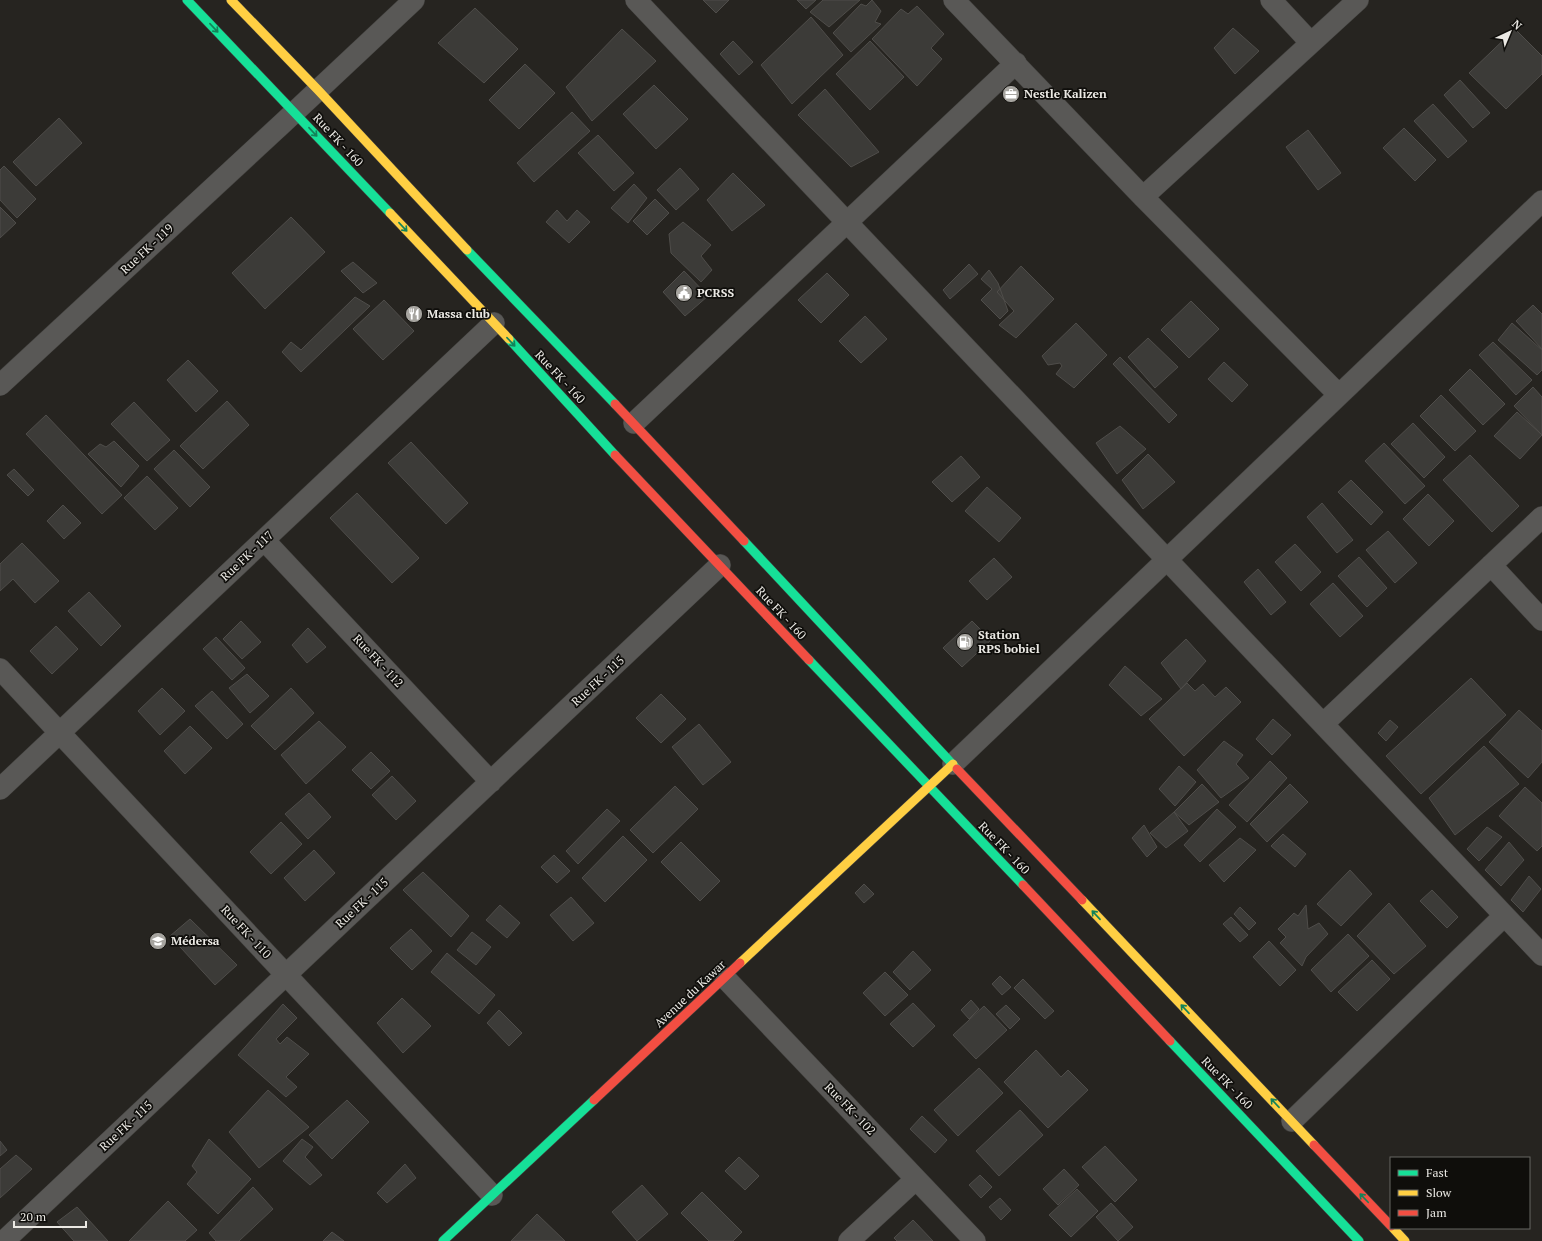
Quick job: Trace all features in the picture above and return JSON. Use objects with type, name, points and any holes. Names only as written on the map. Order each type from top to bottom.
[{"type":"main road","name":"Rue FK - 160","points":[[187,0],[295,112],[494,323],[613,452],[1359,1241]]},
{"type":"main road","name":"Rue FK - 160","points":[[231,0],[318,90],[518,304],[634,423],[953,764],[1390,1225]]},
{"type":"main road","name":"Avenue du Kawar","points":[[443,1241],[953,764]]},
{"type":"main road","name":"Rue FK - 160","points":[[1394,1229],[1405,1241]]},
{"type":"street","name":"Rue FK - 119","points":[[0,385],[414,0]]},
{"type":"street","points":[[636,0],[1542,956]]},
{"type":"street","points":[[954,0],[1143,197],[1339,396]]},
{"type":"street","points":[[1271,0],[1311,43]]},
{"type":"street","points":[[1143,197],[1358,0]]},
{"type":"street","points":[[634,423],[1016,64]]},
{"type":"street","points":[[953,764],[1542,201]]},
{"type":"street","name":"Rue FK - 117","points":[[0,789],[494,323]]},
{"type":"street","points":[[1323,724],[1542,517]]},
{"type":"street","name":"Rue FK - 112","points":[[264,540],[491,782]]},
{"type":"street","name":"Rue FK - 115","points":[[4,1241],[720,565]]},
{"type":"street","points":[[1492,565],[1542,620]]},
{"type":"street","name":"Rue FK - 110","points":[[0,669],[492,1195]]},
{"type":"street","points":[[1292,1121],[1504,916]]},
{"type":"street","name":"Rue FK - 102","points":[[725,978],[975,1241]]},
{"type":"street","points":[[849,1241],[916,1179]]},
{"type":"building","points":[[703,0],[729,0],[716,13]]},
{"type":"building","points":[[797,0],[816,0],[806,9]]},
{"type":"building","points":[[823,0],[860,0],[829,27],[810,12]]},
{"type":"building","points":[[872,0],[881,11],[875,22],[881,24],[851,52],[833,33],[861,4],[866,6]]},
{"type":"building","points":[[917,6],[944,34],[931,48],[942,59],[917,86],[872,39],[901,9],[908,14]]},
{"type":"building","points":[[475,8],[518,49],[484,83],[438,43]]},
{"type":"building","points":[[811,17],[843,55],[792,104],[761,65]]},
{"type":"building","points":[[1233,28],[1259,51],[1235,74],[1214,48]]},
{"type":"building","points":[[622,29],[656,61],[592,121],[566,87]]},
{"type":"building","points":[[1515,29],[1542,56],[1542,74],[1506,109],[1469,73]]},
{"type":"building","points":[[733,41],[753,62],[739,75],[720,54]]},
{"type":"building","points":[[870,41],[904,77],[870,110],[836,74]]},
{"type":"building","points":[[525,64],[555,93],[519,129],[489,100]]},
{"type":"building","points":[[1460,80],[1490,113],[1473,128],[1444,95]]},
{"type":"building","points":[[654,85],[688,119],[656,149],[623,114]]},
{"type":"building","points":[[825,89],[879,152],[851,167],[798,115]]},
{"type":"building","points":[[1433,104],[1467,141],[1448,158],[1414,121]]},
{"type":"building","points":[[572,112],[590,131],[534,182],[517,163]]},
{"type":"building","points":[[59,118],[82,143],[36,186],[13,162]]},
{"type":"building","points":[[1404,128],[1436,160],[1415,181],[1383,148]]},
{"type":"building","points":[[1308,130],[1341,173],[1318,190],[1286,147]]},
{"type":"building","points":[[598,135],[634,173],[614,191],[578,153]]},
{"type":"building","points":[[4,166],[36,199],[17,218],[0,200],[0,170]]},
{"type":"building","points":[[680,168],[699,189],[676,210],[657,190]]},
{"type":"building","points":[[733,173],[765,205],[732,231],[707,200]]},
{"type":"building","points":[[634,184],[647,198],[628,223],[611,208]]},
{"type":"building","points":[[655,199],[669,213],[647,235],[633,221]]},
{"type":"building","points":[[0,207],[16,223],[0,238]]},
{"type":"building","points":[[557,210],[567,221],[577,210],[590,222],[569,243],[546,222]]},
{"type":"building","points":[[291,217],[325,252],[265,309],[232,273]]},
{"type":"building","points":[[683,222],[711,245],[701,256],[712,270],[701,282],[671,253],[669,234]]},
{"type":"building","points":[[353,262],[377,283],[363,293],[341,271]]},
{"type":"building","points":[[969,264],[978,274],[950,299],[943,290]]},
{"type":"building","points":[[1021,266],[1054,299],[1016,338],[999,325],[1014,311],[997,292]]},
{"type":"building","points":[[989,270],[998,283],[1008,311],[1000,319],[981,300],[992,289],[981,279]]},
{"type":"building","points":[[684,271],[708,296],[685,316],[663,292]]},
{"type":"building","points":[[827,273],[849,295],[821,323],[798,300]]},
{"type":"building","points":[[355,297],[370,306],[301,372],[282,352],[291,342],[301,350]]},
{"type":"building","points":[[384,300],[414,331],[383,360],[353,329]]},
{"type":"building","points":[[1191,301],[1219,329],[1189,358],[1161,330]]},
{"type":"building","points":[[1533,305],[1542,314],[1542,349],[1516,321]]},
{"type":"building","points":[[865,316],[887,339],[861,363],[839,341]]},
{"type":"building","points":[[1076,323],[1107,355],[1074,388],[1056,374],[1062,366],[1060,363],[1048,365],[1042,356]]},
{"type":"building","points":[[1512,323],[1542,350],[1542,370],[1537,375],[1498,340]]},
{"type":"building","points":[[1148,338],[1178,367],[1155,388],[1128,357]]},
{"type":"building","points":[[1493,342],[1532,380],[1516,395],[1479,355]]},
{"type":"building","points":[[1120,357],[1177,415],[1169,423],[1113,364]]},
{"type":"building","points":[[188,360],[218,391],[196,412],[167,380]]},
{"type":"building","points":[[1224,362],[1248,385],[1232,402],[1208,379]]},
{"type":"building","points":[[1470,369],[1505,404],[1483,425],[1449,390]]},
{"type":"building","points":[[1533,387],[1542,397],[1542,435],[1514,406]]},
{"type":"building","points":[[1441,395],[1476,431],[1455,451],[1420,416]]},
{"type":"building","points":[[227,401],[249,425],[203,469],[180,446]]},
{"type":"building","points":[[134,402],[170,440],[147,461],[111,424]]},
{"type":"building","points":[[1517,412],[1542,435],[1520,459],[1494,436]]},
{"type":"building","points":[[46,415],[122,495],[102,514],[26,434]]},
{"type":"building","points":[[1413,423],[1445,457],[1424,478],[1391,444]]},
{"type":"building","points":[[1120,426],[1146,449],[1117,474],[1096,443]]},
{"type":"building","points":[[114,441],[139,466],[121,487],[88,454],[100,444],[106,447]]},
{"type":"building","points":[[411,442],[468,503],[446,524],[388,463]]},
{"type":"building","points":[[1384,443],[1425,486],[1405,504],[1365,461]]},
{"type":"building","points":[[174,450],[210,487],[190,507],[154,469]]},
{"type":"building","points":[[1148,454],[1175,482],[1143,509],[1122,480]]},
{"type":"building","points":[[1470,455],[1519,506],[1492,532],[1443,480]]},
{"type":"building","points":[[961,456],[980,477],[952,502],[932,482]]},
{"type":"building","points":[[14,469],[34,490],[28,496],[7,475]]},
{"type":"building","points":[[147,476],[178,508],[155,530],[124,498]]},
{"type":"building","points":[[1351,480],[1383,512],[1371,525],[1338,492]]},
{"type":"building","points":[[987,487],[1021,518],[999,542],[965,511]]},
{"type":"building","points":[[357,493],[419,558],[392,583],[330,518]]},
{"type":"building","points":[[1428,494],[1454,521],[1429,546],[1403,519]]},
{"type":"building","points":[[1322,503],[1353,540],[1337,553],[1307,517]]},
{"type":"building","points":[[63,505],[81,523],[64,539],[47,521]]},
{"type":"building","points":[[1388,531],[1417,563],[1395,583],[1366,550]]},
{"type":"building","points":[[22,543],[59,581],[35,603],[13,579],[0,591],[0,564]]},
{"type":"building","points":[[1295,544],[1321,572],[1301,591],[1275,562]]},
{"type":"building","points":[[1359,557],[1387,588],[1367,607],[1338,576]]},
{"type":"building","points":[[994,558],[1012,577],[987,600],[969,581]]},
{"type":"building","points":[[1258,569],[1286,602],[1271,615],[1244,582]]},
{"type":"building","points":[[1333,583],[1363,616],[1340,637],[1310,604]]},
{"type":"building","points":[[89,592],[121,626],[101,646],[68,611]]},
{"type":"building","points":[[241,621],[261,642],[242,659],[223,639]]},
{"type":"building","points":[[972,621],[991,640],[962,667],[943,648]]},
{"type":"building","points":[[56,626],[78,649],[52,674],[30,651]]},
{"type":"building","points":[[308,628],[326,647],[307,663],[292,645]]},
{"type":"building","points":[[216,637],[245,668],[232,680],[203,649]]},
{"type":"building","points":[[1186,639],[1206,661],[1181,689],[1161,663]]},
{"type":"building","points":[[1125,666],[1162,699],[1141,716],[1109,685]]},
{"type":"building","points":[[247,674],[269,696],[250,713],[229,688]]},
{"type":"building","points":[[1471,678],[1506,715],[1421,794],[1386,756]]},
{"type":"building","points":[[1187,683],[1195,691],[1203,684],[1215,697],[1226,687],[1241,702],[1184,756],[1149,719]]},
{"type":"building","points":[[162,688],[185,711],[160,735],[138,711]]},
{"type":"building","points":[[291,688],[314,713],[275,750],[251,726]]},
{"type":"building","points":[[212,691],[243,724],[227,739],[195,706]]},
{"type":"building","points":[[661,694],[686,719],[661,743],[636,718]]},
{"type":"building","points":[[1519,710],[1542,731],[1542,762],[1528,778],[1489,742]]},
{"type":"building","points":[[1273,719],[1291,735],[1272,755],[1256,739]]},
{"type":"building","points":[[1390,720],[1398,727],[1386,741],[1378,733]]},
{"type":"building","points":[[319,721],[346,747],[306,784],[281,755]]},
{"type":"building","points":[[699,724],[731,762],[703,785],[672,747]]},
{"type":"building","points":[[190,726],[212,748],[185,774],[164,751]]},
{"type":"building","points":[[1224,741],[1243,755],[1236,764],[1249,778],[1221,798],[1197,770]]},
{"type":"building","points":[[1484,746],[1519,784],[1455,835],[1429,798]]},
{"type":"building","points":[[371,752],[390,771],[371,789],[352,770]]},
{"type":"building","points":[[1270,761],[1287,778],[1247,822],[1229,805]]},
{"type":"building","points":[[1179,766],[1196,782],[1175,806],[1159,789]]},
{"type":"building","points":[[392,776],[416,801],[396,820],[372,795]]},
{"type":"building","points":[[1202,784],[1219,802],[1189,825],[1174,812]]},
{"type":"building","points":[[1290,784],[1308,802],[1267,842],[1250,824]]},
{"type":"building","points":[[675,786],[698,809],[653,853],[630,830]]},
{"type":"building","points":[[1525,787],[1542,803],[1542,846],[1537,851],[1499,816]]},
{"type":"building","points":[[309,793],[331,817],[308,839],[285,814]]},
{"type":"building","points":[[607,809],[620,821],[578,864],[566,851]]},
{"type":"building","points":[[1217,809],[1236,827],[1200,862],[1184,845]]},
{"type":"building","points":[[1174,812],[1188,831],[1166,848],[1150,833]]},
{"type":"building","points":[[281,822],[302,844],[271,874],[250,852]]},
{"type":"building","points":[[1144,825],[1157,847],[1147,857],[1132,838]]},
{"type":"building","points":[[1487,827],[1502,837],[1479,861],[1467,849]]},
{"type":"building","points":[[1283,834],[1306,854],[1295,867],[1271,846]]},
{"type":"building","points":[[623,836],[647,860],[605,902],[582,878]]},
{"type":"building","points":[[1240,838],[1256,850],[1224,882],[1209,865]]},
{"type":"building","points":[[681,842],[720,881],[700,901],[661,862]]},
{"type":"building","points":[[1509,842],[1524,860],[1501,886],[1485,870]]},
{"type":"building","points":[[314,850],[335,873],[305,901],[284,878]]},
{"type":"building","points":[[554,855],[570,871],[557,883],[541,867]]},
{"type":"building","points":[[1350,870],[1372,894],[1341,926],[1317,904]]},
{"type":"building","points":[[423,872],[469,916],[451,937],[403,890]]},
{"type":"building","points":[[1529,876],[1541,889],[1523,912],[1511,900]]},
{"type":"building","points":[[864,884],[874,894],[864,903],[855,893]]},
{"type":"building","points":[[1432,890],[1458,917],[1447,928],[1420,901]]},
{"type":"building","points":[[571,897],[594,923],[573,941],[550,915]]},
{"type":"building","points":[[1389,903],[1426,946],[1394,974],[1357,936]]},
{"type":"building","points":[[500,905],[520,923],[507,938],[486,920]]},
{"type":"building","points":[[1306,905],[1308,929],[1319,923],[1328,934],[1306,957],[1302,966],[1280,943],[1286,937],[1278,929],[1294,913],[1298,916]]},
{"type":"building","points":[[1240,907],[1256,923],[1249,930],[1234,914]]},
{"type":"building","points":[[1231,917],[1248,935],[1240,942],[1223,924]]},
{"type":"building","points":[[190,919],[237,965],[215,985],[170,936]]},
{"type":"building","points":[[411,929],[432,951],[412,970],[390,948]]},
{"type":"building","points":[[472,932],[491,947],[476,965],[457,950]]},
{"type":"building","points":[[1348,934],[1369,956],[1331,992],[1311,970]]},
{"type":"building","points":[[1269,941],[1296,970],[1280,986],[1253,957]]},
{"type":"building","points":[[913,951],[931,970],[910,990],[893,972]]},
{"type":"building","points":[[447,953],[495,995],[479,1014],[431,972]]},
{"type":"building","points":[[1372,960],[1390,979],[1357,1011],[1338,992]]},
{"type":"building","points":[[885,972],[908,995],[885,1016],[863,993]]},
{"type":"building","points":[[1000,976],[1011,987],[1002,995],[992,984]]},
{"type":"building","points":[[1023,979],[1054,1011],[1045,1019],[1014,988]]},
{"type":"building","points":[[402,998],[431,1026],[403,1053],[377,1023]]},
{"type":"building","points":[[971,1000],[979,1009],[969,1019],[961,1010]]},
{"type":"building","points":[[913,1003],[935,1026],[913,1047],[890,1024]]},
{"type":"building","points":[[283,1004],[297,1018],[276,1039],[280,1044],[287,1037],[309,1054],[286,1077],[297,1087],[286,1097],[238,1055]]},
{"type":"building","points":[[1006,1005],[1020,1019],[1010,1029],[996,1014]]},
{"type":"building","points":[[984,1006],[1007,1030],[976,1059],[953,1035]]},
{"type":"building","points":[[499,1010],[522,1033],[509,1046],[487,1023]]},
{"type":"building","points":[[1036,1050],[1061,1077],[1068,1070],[1088,1090],[1048,1128],[1004,1082]]},
{"type":"building","points":[[979,1068],[1003,1093],[958,1136],[934,1110]]},
{"type":"building","points":[[268,1090],[309,1127],[259,1168],[229,1132]]},
{"type":"building","points":[[347,1100],[369,1122],[332,1159],[309,1135]]},
{"type":"building","points":[[1020,1110],[1043,1135],[999,1176],[976,1151]]},
{"type":"building","points":[[922,1116],[947,1140],[935,1153],[910,1129]]},
{"type":"building","points":[[209,1139],[251,1179],[218,1214],[187,1184],[197,1172],[192,1166]]},
{"type":"building","points":[[302,1139],[313,1147],[305,1157],[322,1175],[310,1185],[283,1161]]},
{"type":"building","points":[[0,1141],[7,1150],[0,1156]]},
{"type":"building","points":[[1105,1146],[1137,1180],[1115,1202],[1082,1167]]},
{"type":"building","points":[[16,1155],[32,1169],[0,1198],[0,1169]]},
{"type":"building","points":[[739,1157],[759,1176],[745,1190],[725,1171]]},
{"type":"building","points":[[405,1164],[416,1178],[387,1203],[377,1193]]},
{"type":"building","points":[[1064,1169],[1079,1185],[1058,1205],[1043,1189]]},
{"type":"building","points":[[980,1175],[992,1187],[981,1198],[969,1185]]},
{"type":"building","points":[[642,1185],[668,1214],[637,1241],[612,1212]]},
{"type":"building","points":[[253,1187],[273,1209],[239,1241],[216,1241],[209,1233]]},
{"type":"building","points":[[1077,1189],[1098,1211],[1071,1237],[1049,1215]]},
{"type":"building","points":[[702,1192],[742,1232],[733,1241],[709,1241],[681,1213]]},
{"type":"building","points":[[1000,1198],[1011,1210],[1001,1220],[989,1207]]},
{"type":"building","points":[[168,1201],[197,1230],[185,1241],[129,1241]]},
{"type":"building","points":[[1111,1203],[1133,1227],[1118,1241],[1096,1217]]},
{"type":"building","points":[[77,1207],[108,1241],[74,1241],[57,1222]]},
{"type":"building","points":[[537,1214],[565,1241],[511,1241]]},
{"type":"building","points":[[913,1220],[933,1241],[897,1241],[894,1238]]},
{"type":"building","points":[[332,1232],[344,1241],[323,1241]]},
{"type":"traffic: fast","points":[[187,0],[390,213]]},
{"type":"traffic: fast","points":[[467,250],[615,404]]},
{"type":"traffic: fast","points":[[509,339],[615,455]]},
{"type":"traffic: fast","points":[[744,541],[957,769]]},
{"type":"traffic: fast","points":[[809,660],[1023,885]]},
{"type":"traffic: fast","points":[[1170,1041],[1359,1241]]},
{"type":"traffic: fast","points":[[443,1241],[594,1100]]},
{"type":"traffic: slow","points":[[231,0],[318,90],[467,250]]},
{"type":"traffic: slow","points":[[390,213],[509,339]]},
{"type":"traffic: slow","points":[[740,963],[953,764]]},
{"type":"traffic: slow","points":[[1082,900],[1314,1145]]},
{"type":"traffic: slow","points":[[1394,1229],[1405,1241]]},
{"type":"traffic: jam","points":[[615,404],[744,541]]},
{"type":"traffic: jam","points":[[615,455],[809,660]]},
{"type":"traffic: jam","points":[[957,769],[1082,900]]},
{"type":"traffic: jam","points":[[1023,885],[1170,1041]]},
{"type":"traffic: jam","points":[[594,1100],[740,963]]},
{"type":"traffic: jam","points":[[1314,1145],[1390,1225]]},
{"type":"place","name":"Nestle Kalizen","points":[[1011,94]]},
{"type":"place","name":"PCRSS","points":[[684,293]]},
{"type":"place","name":"Massa club","points":[[414,314]]},
{"type":"place","name":"Station RPS bobiel","points":[[965,642]]},
{"type":"place","name":"Médersa","points":[[158,941]]}]
